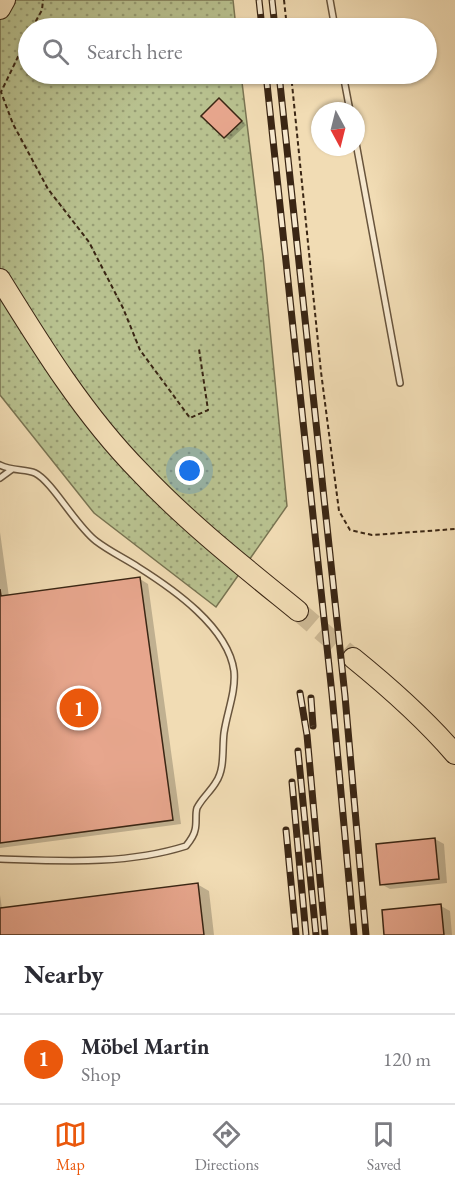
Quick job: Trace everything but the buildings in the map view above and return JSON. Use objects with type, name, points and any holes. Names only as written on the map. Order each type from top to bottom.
[{"type":"highway","points":[[0,9],[5,0]]},
{"type":"highway","points":[[0,279],[51,361],[93,417],[139,472],[216,544],[298,611]]},
{"type":"highway","points":[[353,658],[393,689],[427,722],[455,754]]},
{"type":"lane","points":[[330,0],[333,18]]},
{"type":"lane","points":[[345,84],[348,102]]},
{"type":"lane","points":[[358,156],[400,383]]},
{"type":"lane","points":[[0,465],[11,470],[35,473],[97,542],[183,598],[212,627],[225,645],[234,669],[234,684],[224,734],[221,772],[197,809],[196,829],[186,846],[141,856],[67,862],[0,859]]},
{"type":"lane","points":[[0,478],[11,470]]},
{"type":"path","points":[[38,18],[42,10],[43,0]]},
{"type":"path","points":[[284,0],[286,18]]},
{"type":"path","points":[[18,57],[1,92],[13,124],[48,189],[89,242],[123,308],[140,350],[190,418],[208,410],[199,349]]},
{"type":"path","points":[[292,84],[321,372],[339,511],[350,530],[372,535],[455,529]]},
{"type":"green space","points":[[0,0],[233,0],[235,18],[18,18],[18,84],[242,84],[263,256],[287,506],[216,607],[94,513],[0,395]]},
{"type":"tunnel","points":[[298,611],[353,658]]},
{"type":"railway","points":[[259,0],[261,18]]},
{"type":"railway","points":[[272,0],[274,18]]},
{"type":"railway","points":[[267,84],[332,694],[354,935]]},
{"type":"railway","points":[[280,84],[345,696],[366,935]]},
{"type":"railway","points":[[300,693],[307,735],[325,935]]},
{"type":"railway","points":[[311,698],[313,726]]},
{"type":"railway","points":[[298,751],[316,935]]},
{"type":"railway","points":[[292,782],[306,935]]},
{"type":"railway","points":[[286,830],[296,935]]},
{"type":"place","name":"Möbel Martin","points":[[79,708]]}]
